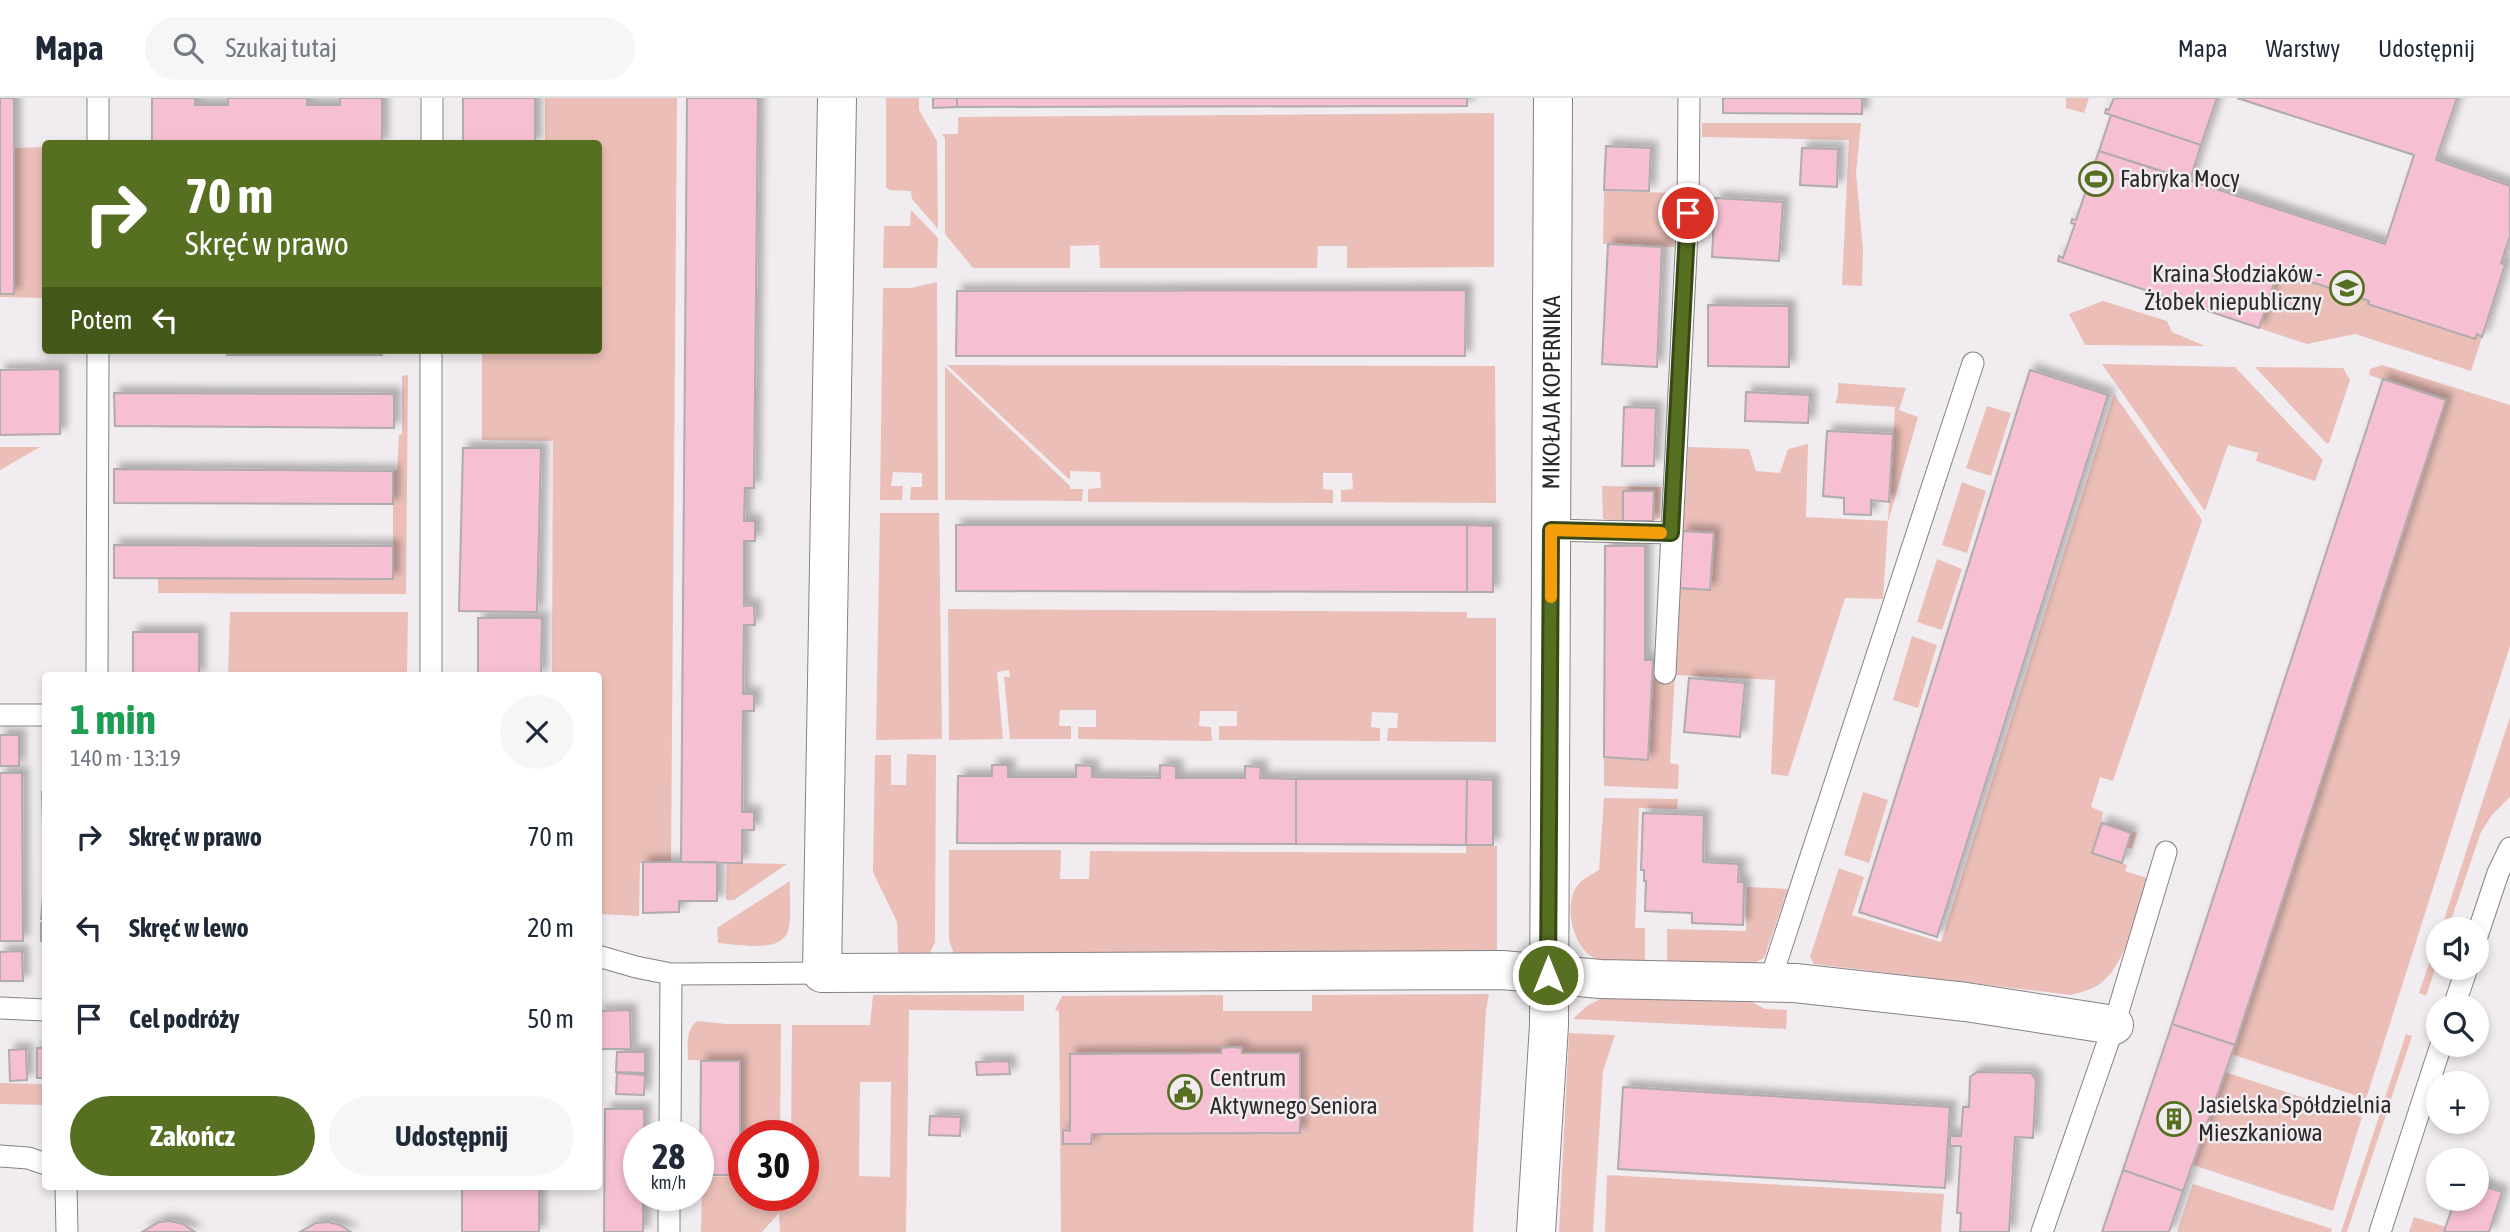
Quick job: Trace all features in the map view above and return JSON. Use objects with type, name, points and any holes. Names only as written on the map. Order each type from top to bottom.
[{"type":"street","points":[[837,98],[822,973],[1502,970],[1655,981],[1770,981],[1936,998],[2114,1025]]},
{"type":"street","name":"MIKOŁAJA KOPERNIKA","points":[[1536,1232],[1549,1025],[1553,98]]},
{"type":"lane","points":[[98,98],[98,140]]},
{"type":"lane","points":[[432,98],[432,140]]},
{"type":"lane","points":[[1665,673],[1688,227],[1689,98]]},
{"type":"lane","points":[[97,672],[98,354]]},
{"type":"lane","points":[[431,354],[431,672]]},
{"type":"lane","points":[[1770,981],[1973,363]]},
{"type":"lane","points":[[1551,530],[1671,533]]},
{"type":"lane","points":[[0,715],[42,715]]},
{"type":"lane","points":[[2483,917],[2498,873],[2510,848]]},
{"type":"lane","points":[[2042,1232],[2114,1025],[2166,852]]},
{"type":"lane","points":[[602,957],[671,974],[822,973]]},
{"type":"lane","points":[[670,1120],[671,974]]},
{"type":"lane","points":[[0,1008],[42,1010]]},
{"type":"lane","points":[[2380,1232],[2437,1057]]},
{"type":"lane","points":[[0,1156],[28,1158],[42,1163]]},
{"type":"lane","points":[[66,1190],[67,1232]]},
{"type":"lane","points":[[669,1211],[669,1232]]},
{"type":"shaded area","points":[[545,98],[677,98],[671,862],[640,863],[639,916],[602,914],[602,672],[552,672],[553,441],[482,440],[482,354],[602,354],[602,140],[545,140]]},
{"type":"shaded area","points":[[886,98],[919,98],[919,110],[937,141],[938,229],[912,199],[911,191],[890,190],[886,187]]},
{"type":"shaded area","points":[[2066,98],[2089,98],[2084,113],[2066,108]]},
{"type":"shaded area","points":[[1494,113],[1494,267],[1347,268],[1347,246],[1318,246],[1317,268],[1100,268],[1099,245],[1070,246],[1070,268],[973,268],[945,234],[945,138],[942,134],[958,134],[958,117]]},
{"type":"shaded area","points":[[1702,123],[1861,123],[1856,173],[1863,249],[1862,286],[1842,285],[1849,140],[1702,137]]},
{"type":"shaded area","points":[[42,147],[42,298],[0,297],[0,294],[14,293],[14,148]]},
{"type":"shaded area","points":[[1604,191],[1676,193],[1674,247],[1603,244]]},
{"type":"shaded area","points":[[911,210],[938,238],[937,268],[883,268],[884,226],[910,226]]},
{"type":"shaded area","points":[[2278,271],[2482,337],[2471,371],[2355,334],[2307,344],[2259,328]]},
{"type":"shaded area","points":[[937,282],[938,500],[910,500],[911,487],[922,487],[922,473],[893,472],[891,486],[903,486],[902,500],[880,500],[883,288],[911,288]]},
{"type":"shaded area","points":[[2103,301],[2167,321],[2172,332],[2205,346],[2085,345],[2069,314]]},
{"type":"shaded area","points":[[2102,364],[2235,367],[2323,460],[2315,481],[2256,461],[2258,453],[2228,445],[2205,511]]},
{"type":"shaded area","points":[[947,365],[1495,366],[1496,503],[1341,502],[1341,490],[1353,489],[1352,473],[1323,473],[1323,489],[1333,490],[1333,503],[1088,502],[1088,489],[1101,488],[1100,472],[1070,471],[1070,480]]},
{"type":"shaded area","points":[[2382,365],[2510,405],[2510,646],[2366,1099],[2231,1054],[2446,400],[2369,375],[2370,369]]},
{"type":"shaded area","points":[[945,367],[1070,486],[1070,489],[1083,489],[1082,501],[945,500]]},
{"type":"shaded area","points":[[2255,367],[2343,368],[2350,380],[2329,443],[2326,443]]},
{"type":"shaded area","points":[[408,375],[406,594],[158,593],[158,578],[393,579],[393,471],[397,470],[399,435],[402,434],[402,376]]},
{"type":"shaded area","points":[[1838,383],[1906,388],[1899,410],[1918,417],[1888,522],[1883,599],[1845,598],[1788,776],[1771,774],[1775,680],[1675,675],[1670,763],[1679,765],[1678,789],[1604,786],[1604,757],[1648,760],[1652,674],[1674,675],[1679,588],[1710,590],[1714,533],[1683,531],[1688,447],[1749,449],[1756,471],[1780,473],[1788,449],[1808,444],[1806,517],[1888,521],[1895,407],[1835,403]]},
{"type":"shaded area","points":[[2114,394],[2202,520],[2113,781],[2100,777],[2091,807],[2103,812],[2101,821],[2137,833],[2132,849],[2127,847],[2131,833],[2102,824],[2122,863],[2127,865],[2125,871],[2147,878],[2130,935],[2118,963],[2098,985],[2071,995],[1814,964],[1810,957],[1839,868],[1864,877],[1852,915],[1941,942]]},
{"type":"shaded area","points":[[1987,406],[2011,413],[1991,476],[1966,468]]},
{"type":"shaded area","points":[[0,447],[40,447],[0,470]]},
{"type":"shaded area","points":[[1962,482],[1986,491],[1967,553],[1942,545]]},
{"type":"shaded area","points":[[1602,486],[1661,487],[1660,518],[1653,521],[1654,491],[1624,491],[1623,521],[1603,519]]},
{"type":"shaded area","points":[[880,513],[939,513],[942,739],[876,740]]},
{"type":"shaded area","points":[[1937,559],[1962,569],[1942,630],[1917,622]]},
{"type":"shaded area","points":[[948,609],[1467,612],[1467,618],[1496,618],[1496,742],[1387,741],[1388,728],[1397,728],[1398,713],[1372,712],[1371,727],[1380,728],[1380,741],[1219,740],[1219,726],[1237,726],[1237,711],[1200,711],[1199,726],[1211,727],[1212,741],[1078,739],[1078,727],[1096,727],[1096,710],[1060,710],[1059,726],[1071,726],[1071,739],[1010,739],[1004,677],[1010,677],[1009,670],[997,672],[1003,739],[949,740]]},
{"type":"shaded area","points":[[230,612],[408,612],[407,672],[228,672]]},
{"type":"shaded area","points":[[1912,636],[1937,645],[1918,708],[1893,700]]},
{"type":"shaded area","points":[[2510,717],[2510,797],[2492,815],[2481,832],[2452,917],[2445,917]]},
{"type":"shaded area","points":[[907,754],[936,755],[935,942],[929,955],[898,953],[897,922],[873,872],[875,755],[891,755],[891,785],[906,785]]},
{"type":"shaded area","points":[[1863,792],[1888,800],[1869,863],[1844,855]]},
{"type":"shaded area","points":[[1604,798],[1678,799],[1677,809],[1639,808],[1635,928],[1645,928],[1645,962],[1613,963],[1596,959],[1581,946],[1573,926],[1573,894],[1582,881],[1599,870]]},
{"type":"shaded area","points":[[1466,845],[1497,846],[1497,954],[955,956],[949,941],[949,850],[1061,850],[1060,879],[1089,879],[1090,851],[1466,853]]},
{"type":"shaded area","points":[[727,863],[787,864],[734,900],[726,900]]},
{"type":"shaded area","points":[[790,881],[789,925],[784,938],[777,943],[757,946],[718,943],[717,928]]},
{"type":"shaded area","points":[[1747,887],[1788,889],[1764,958],[1752,964],[1667,964],[1667,929],[1746,931]]},
{"type":"shaded area","points":[[2426,973],[2426,980],[2431,980],[2426,996],[2419,993]]},
{"type":"shaded area","points":[[1489,994],[1473,1232],[1061,1232],[1059,1011],[1055,1010],[1062,996],[1223,995],[1223,1011],[1312,1011],[1312,995]]},
{"type":"shaded area","points":[[873,995],[1024,995],[1024,1011],[909,1010],[906,1232],[780,1232],[779,1213],[762,1232],[701,1232],[701,1211],[714,1211],[714,1177],[728,1176],[728,1211],[819,1211],[819,1120],[791,1120],[792,1025],[870,1025]],"holes":[[[860,1082],[891,1082],[890,1177],[859,1176]]]},
{"type":"shaded area","points":[[1602,998],[1752,1002],[1765,1009],[1787,1010],[1786,1029],[1573,1019],[1587,1006]]},
{"type":"shaded area","points":[[697,1021],[781,1024],[780,1120],[740,1120],[740,1062],[688,1060],[691,1029]]},
{"type":"shaded area","points":[[1569,1033],[1615,1035],[1603,1071],[1593,1232],[1559,1232]]},
{"type":"shaded area","points":[[2406,1034],[2412,1036],[2347,1232],[2341,1232]]},
{"type":"shaded area","points":[[2225,1072],[2362,1117],[2333,1211],[2193,1165]]},
{"type":"shaded area","points":[[0,1083],[42,1084],[42,1105],[0,1104]]},
{"type":"shaded area","points":[[1607,1175],[1944,1194],[1941,1232],[1605,1232]]},
{"type":"shaded area","points":[[2193,1184],[2332,1229],[2331,1232],[2177,1232]]},
{"type":"shaded area","points":[[2414,1217],[2446,1227],[2444,1232],[2409,1232]]},
{"type":"building","points":[[0,98],[14,98],[14,294],[0,294]]},
{"type":"building","points":[[152,98],[195,98],[195,105],[228,105],[228,98],[307,98],[307,105],[340,105],[340,98],[382,98],[382,140],[152,140]]},
{"type":"building","points":[[463,98],[535,98],[535,140],[463,140]]},
{"type":"building","points":[[687,98],[758,98],[754,488],[745,488],[744,521],[755,521],[755,541],[744,541],[744,606],[754,605],[755,625],[744,625],[743,694],[754,694],[754,711],[743,711],[742,812],[754,812],[754,830],[742,830],[742,863],[681,862]]},
{"type":"building","points":[[933,98],[957,98],[957,107],[933,108]]},
{"type":"building","points":[[957,98],[1467,98],[1467,106],[957,107]]},
{"type":"building","points":[[1723,98],[1862,98],[1862,114],[1723,113]]},
{"type":"building","points":[[2114,98],[2217,98],[2201,145],[2105,113]]},
{"type":"building","points":[[2237,98],[2457,98],[2436,160],[2510,186],[2510,236],[2501,263],[2505,265],[2482,337],[2477,334],[2475,339],[2278,271],[2259,328],[2058,261],[2059,256],[2063,258],[2075,224],[2071,223],[2072,219],[2076,220],[2087,188],[2083,188],[2084,185],[2087,186],[2099,151],[2385,244],[2414,155]]},
{"type":"building","points":[[2111,115],[2201,145],[2190,180],[2099,151]]},
{"type":"building","points":[[1606,146],[1651,148],[1649,191],[1604,190]]},
{"type":"building","points":[[1802,148],[1838,149],[1837,187],[1800,185]]},
{"type":"building","points":[[1715,198],[1783,202],[1779,261],[1712,257]]},
{"type":"building","points":[[1608,244],[1662,247],[1657,367],[1602,364]]},
{"type":"building","points":[[1466,290],[1465,356],[956,356],[957,291]]},
{"type":"building","points":[[1708,305],[1789,306],[1789,367],[1708,366]]},
{"type":"building","points":[[227,354],[382,354],[382,355]]},
{"type":"building","points":[[60,369],[60,434],[0,435],[0,370]]},
{"type":"building","points":[[2030,370],[2108,395],[1937,937],[1859,912]]},
{"type":"building","points":[[2383,379],[2446,400],[2235,1045],[2172,1024]]},
{"type":"building","points":[[1746,392],[1810,395],[1808,423],[1745,421]]},
{"type":"building","points":[[114,393],[394,394],[394,428],[115,426]]},
{"type":"building","points":[[1624,407],[1656,408],[1654,466],[1622,466]]},
{"type":"building","points":[[1827,431],[1893,434],[1889,502],[1871,500],[1871,515],[1844,514],[1844,498],[1823,496]]},
{"type":"building","points":[[463,448],[541,448],[537,612],[459,611]]},
{"type":"building","points":[[114,469],[393,471],[393,504],[114,503]]},
{"type":"building","points":[[1623,491],[1654,491],[1653,521],[1623,521]]},
{"type":"building","points":[[956,525],[1467,525],[1467,592],[956,591]]},
{"type":"building","points":[[1467,525],[1493,526],[1493,592],[1467,592]]},
{"type":"building","points":[[1683,531],[1714,533],[1710,590],[1679,588]]},
{"type":"building","points":[[114,545],[393,546],[393,579],[114,578]]},
{"type":"building","points":[[1605,546],[1645,546],[1645,660],[1653,660],[1648,760],[1604,757]]},
{"type":"building","points":[[478,618],[542,618],[541,672],[478,672]]},
{"type":"building","points":[[133,632],[199,632],[199,672],[133,672]]},
{"type":"building","points":[[1689,678],[1745,683],[1740,737],[1684,732]]},
{"type":"building","points":[[0,735],[19,735],[19,766],[0,766]]},
{"type":"building","points":[[992,765],[1008,765],[1008,777],[1076,777],[1076,765],[1092,766],[1092,777],[1160,778],[1160,765],[1176,766],[1176,778],[1245,778],[1245,766],[1261,767],[1260,778],[1296,779],[1296,844],[957,843],[958,776],[992,776]]},
{"type":"building","points":[[0,773],[22,773],[23,941],[0,941]]},
{"type":"building","points":[[1296,779],[1467,779],[1466,845],[1296,844]]},
{"type":"building","points":[[1467,779],[1493,780],[1493,845],[1466,845]]},
{"type":"building","points":[[1643,813],[1704,815],[1703,862],[1739,864],[1738,882],[1744,882],[1743,925],[1692,923],[1692,913],[1645,911],[1646,881],[1644,870],[1641,870]]},
{"type":"building","points":[[2102,823],[2131,833],[2122,863],[2092,853]]},
{"type":"building","points":[[643,862],[717,862],[717,901],[679,901],[679,912],[643,913]]},
{"type":"building","points":[[22,951],[23,981],[0,981],[0,952]]},
{"type":"building","points":[[630,1010],[631,1049],[602,1049],[602,1011]]},
{"type":"building","name":"Jasielska Spółdzielnia Mieszkaniowa","points":[[2172,1024],[2235,1045],[2183,1191],[2123,1170]]},
{"type":"building","points":[[37,1048],[42,1048],[42,1078],[37,1078]]},
{"type":"building","name":"Centrum Aktywnego Seniora","points":[[1221,1048],[1242,1048],[1242,1053],[1300,1053],[1300,1133],[1092,1134],[1091,1144],[1063,1144],[1063,1130],[1070,1131],[1070,1054],[1221,1053]]},
{"type":"building","points":[[26,1049],[27,1080],[10,1081],[9,1050]]},
{"type":"building","points":[[617,1052],[645,1052],[645,1073],[616,1072]]},
{"type":"building","points":[[701,1061],[740,1061],[740,1120],[728,1120],[728,1175],[714,1175],[714,1120],[700,1120]]},
{"type":"building","points":[[1009,1061],[1010,1074],[977,1075],[976,1062]]},
{"type":"building","points":[[1977,1072],[2031,1073],[2036,1080],[2033,1138],[2015,1137],[2009,1232],[1960,1232],[1961,1213],[1957,1213],[1961,1146],[1950,1146],[1950,1136],[1961,1136],[1963,1107],[1969,1107],[1970,1077]]},
{"type":"building","points":[[617,1073],[645,1075],[644,1095],[616,1094]]},
{"type":"building","points":[[1623,1087],[1950,1107],[1945,1188],[1618,1169]]},
{"type":"building","points":[[605,1109],[644,1109],[644,1120],[623,1120],[623,1211],[643,1211],[643,1232],[604,1232]]},
{"type":"building","points":[[930,1116],[961,1117],[960,1136],[929,1135]]},
{"type":"building","points":[[2123,1170],[2183,1191],[2169,1232],[2102,1232]]},
{"type":"building","points":[[2489,1188],[2502,1192],[2489,1232],[2444,1232],[2451,1211],[2489,1211]]},
{"type":"building","points":[[462,1190],[539,1190],[539,1232],[462,1232]]},
{"type":"building","points":[[159,1222],[183,1224],[195,1232],[142,1232]]},
{"type":"building","points":[[328,1222],[351,1232],[300,1232],[316,1223]]},
{"type":"slow traffic","points":[[1551,597],[1551,530],[1661,533]]},
{"type":"place","name":"Fabryka Mocy","points":[[2096,179]]},
{"type":"place","name":"Kraina Słodziaków - Żłobek niepubliczny","points":[[2347,288]]},
{"type":"place","name":"Centrum Aktywnego Seniora","points":[[1185,1092]]},
{"type":"place","name":"Jasielska Spółdzielnia Mieszkaniowa","points":[[2174,1119]]},
{"type":"route","points":[[1548,975],[1551,530],[1671,533],[1688,213]]}]
